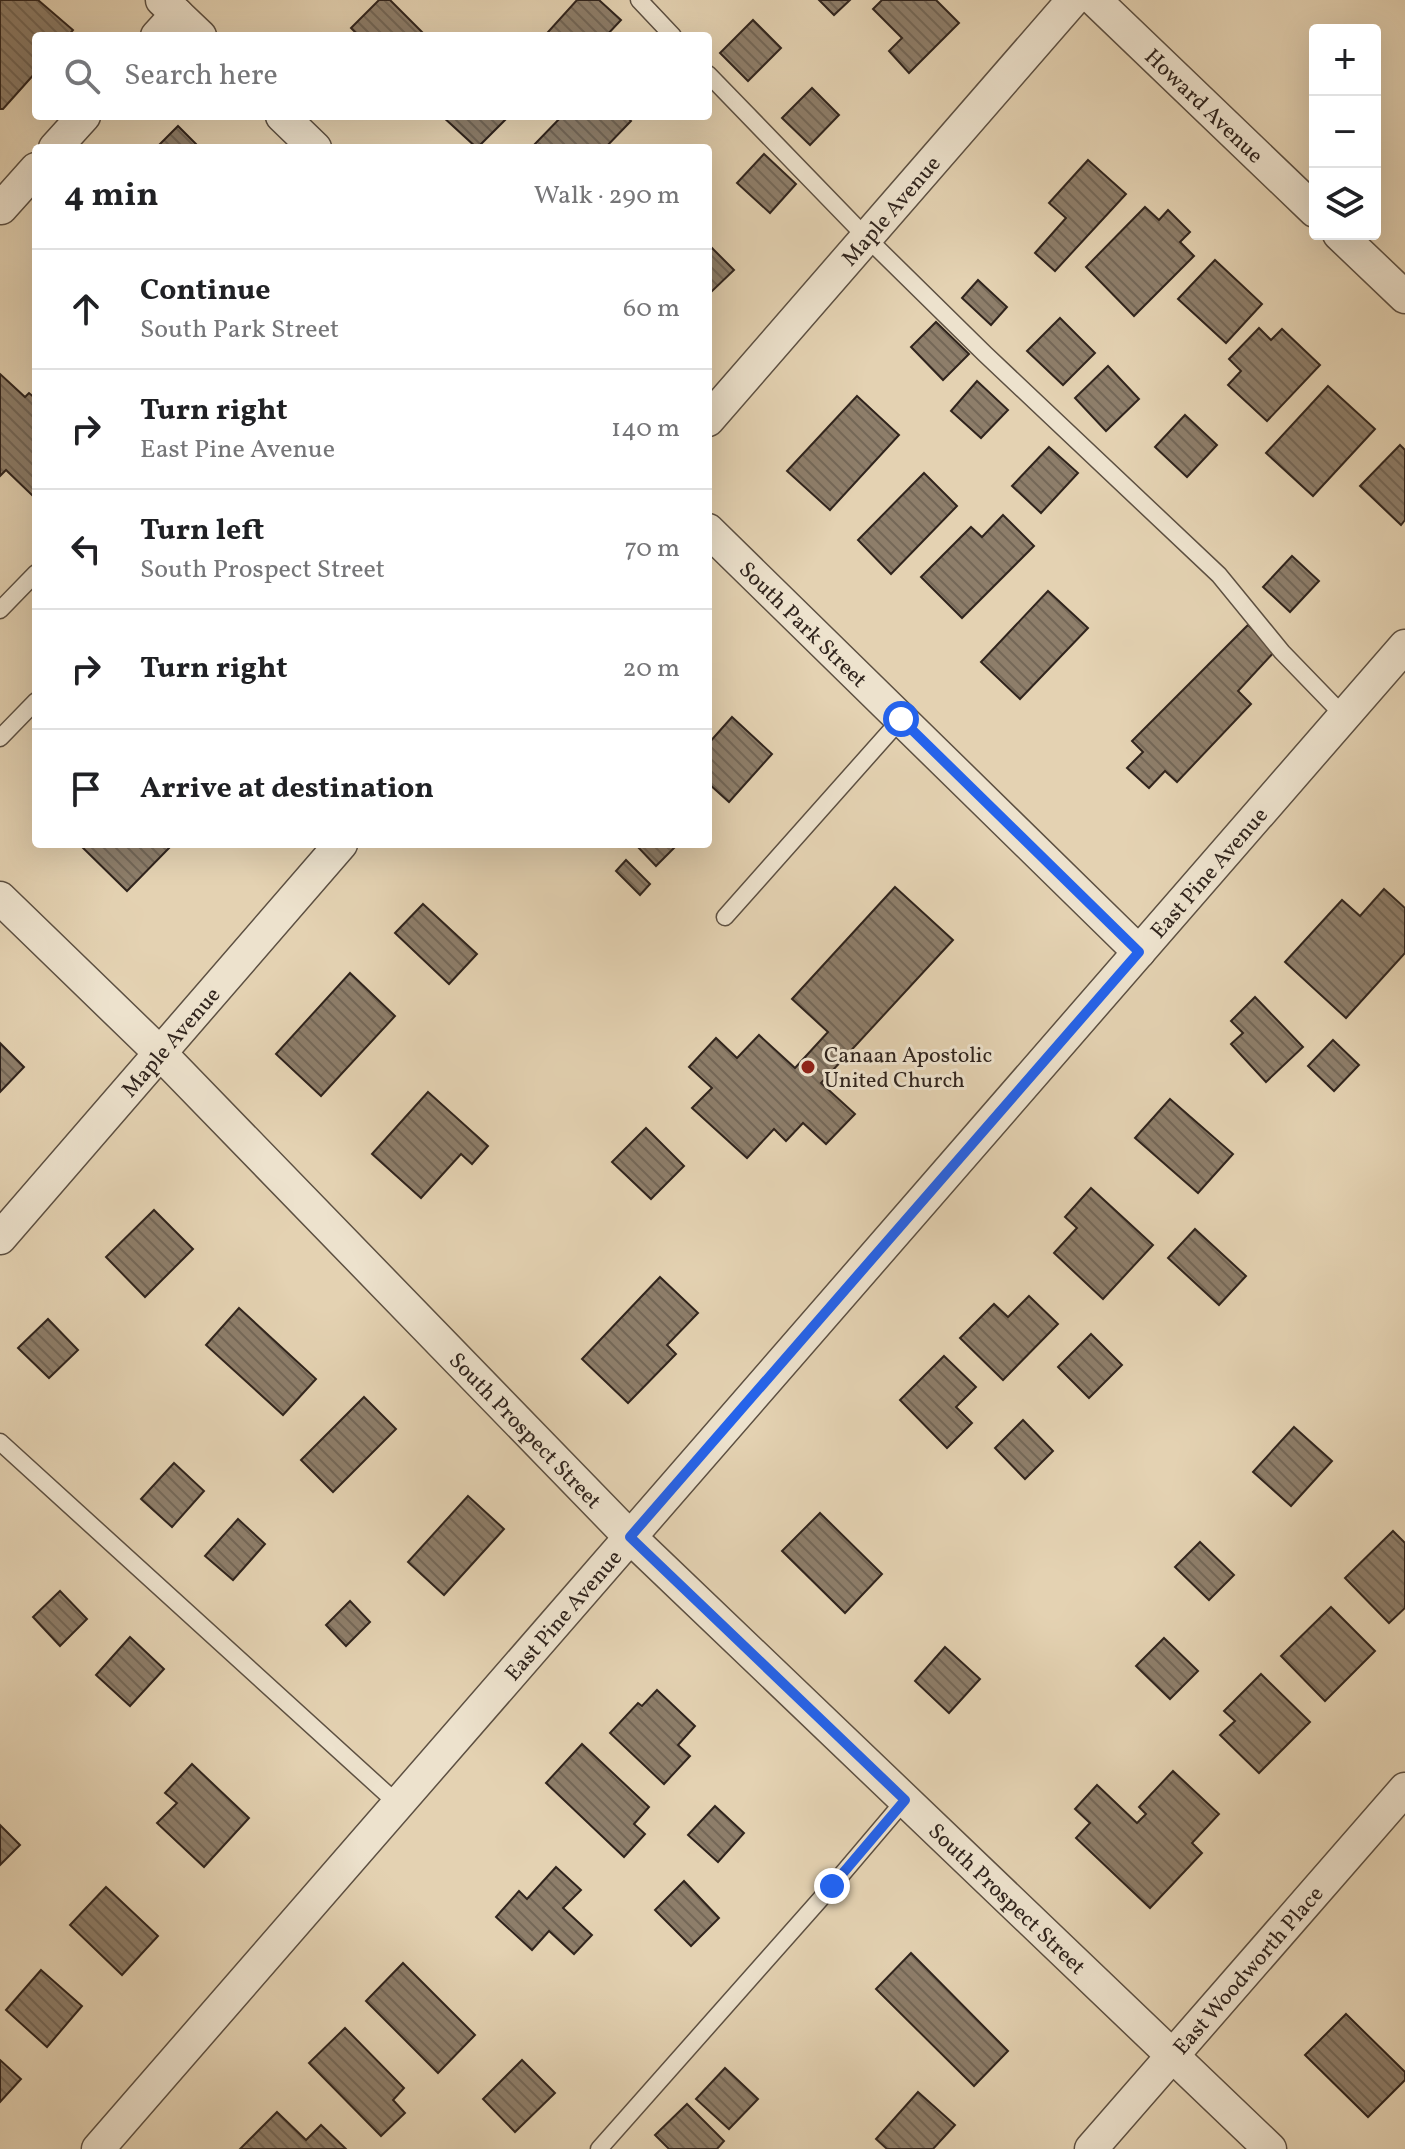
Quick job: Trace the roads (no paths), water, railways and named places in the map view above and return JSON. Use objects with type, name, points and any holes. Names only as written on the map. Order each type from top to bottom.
[{"type":"street","name":"Maple Avenue","points":[[712,415],[1073,0]]},
{"type":"street","name":"Howard Avenue","points":[[1095,0],[1309,205]]},
{"type":"street","points":[[165,17],[193,32]]},
{"type":"street","points":[[59,144],[80,120]]},
{"type":"street","points":[[286,120],[311,144]]},
{"type":"street","points":[[1,208],[32,173]]},
{"type":"street","points":[[1345,240],[1405,297]]},
{"type":"street","name":"South Park Street","points":[[712,534],[1139,952]]},
{"type":"street","name":"East Pine Avenue","points":[[98,2149],[1405,646]]},
{"type":"street","name":"Maple Avenue","points":[[0,1238],[338,848]]},
{"type":"street","name":"South Prospect Street","points":[[0,898],[160,1053],[630,1537],[1270,2149]]},
{"type":"street","name":"East Woodworth Place","points":[[1091,2149],[1405,1789]]},
{"type":"lane","points":[[639,0],[669,32]]},
{"type":"lane","points":[[712,78],[985,354],[1219,575],[1282,652],[1344,716]]},
{"type":"lane","points":[[0,610],[32,577]]},
{"type":"lane","points":[[0,738],[32,705]]},
{"type":"lane","points":[[725,917],[901,719]]},
{"type":"lane","points":[[0,1442],[399,1805]]},
{"type":"lane","points":[[599,2149],[905,1800]]},
{"type":"place","name":"Canaan Apostolic United Church","points":[[808,1067]]}]
